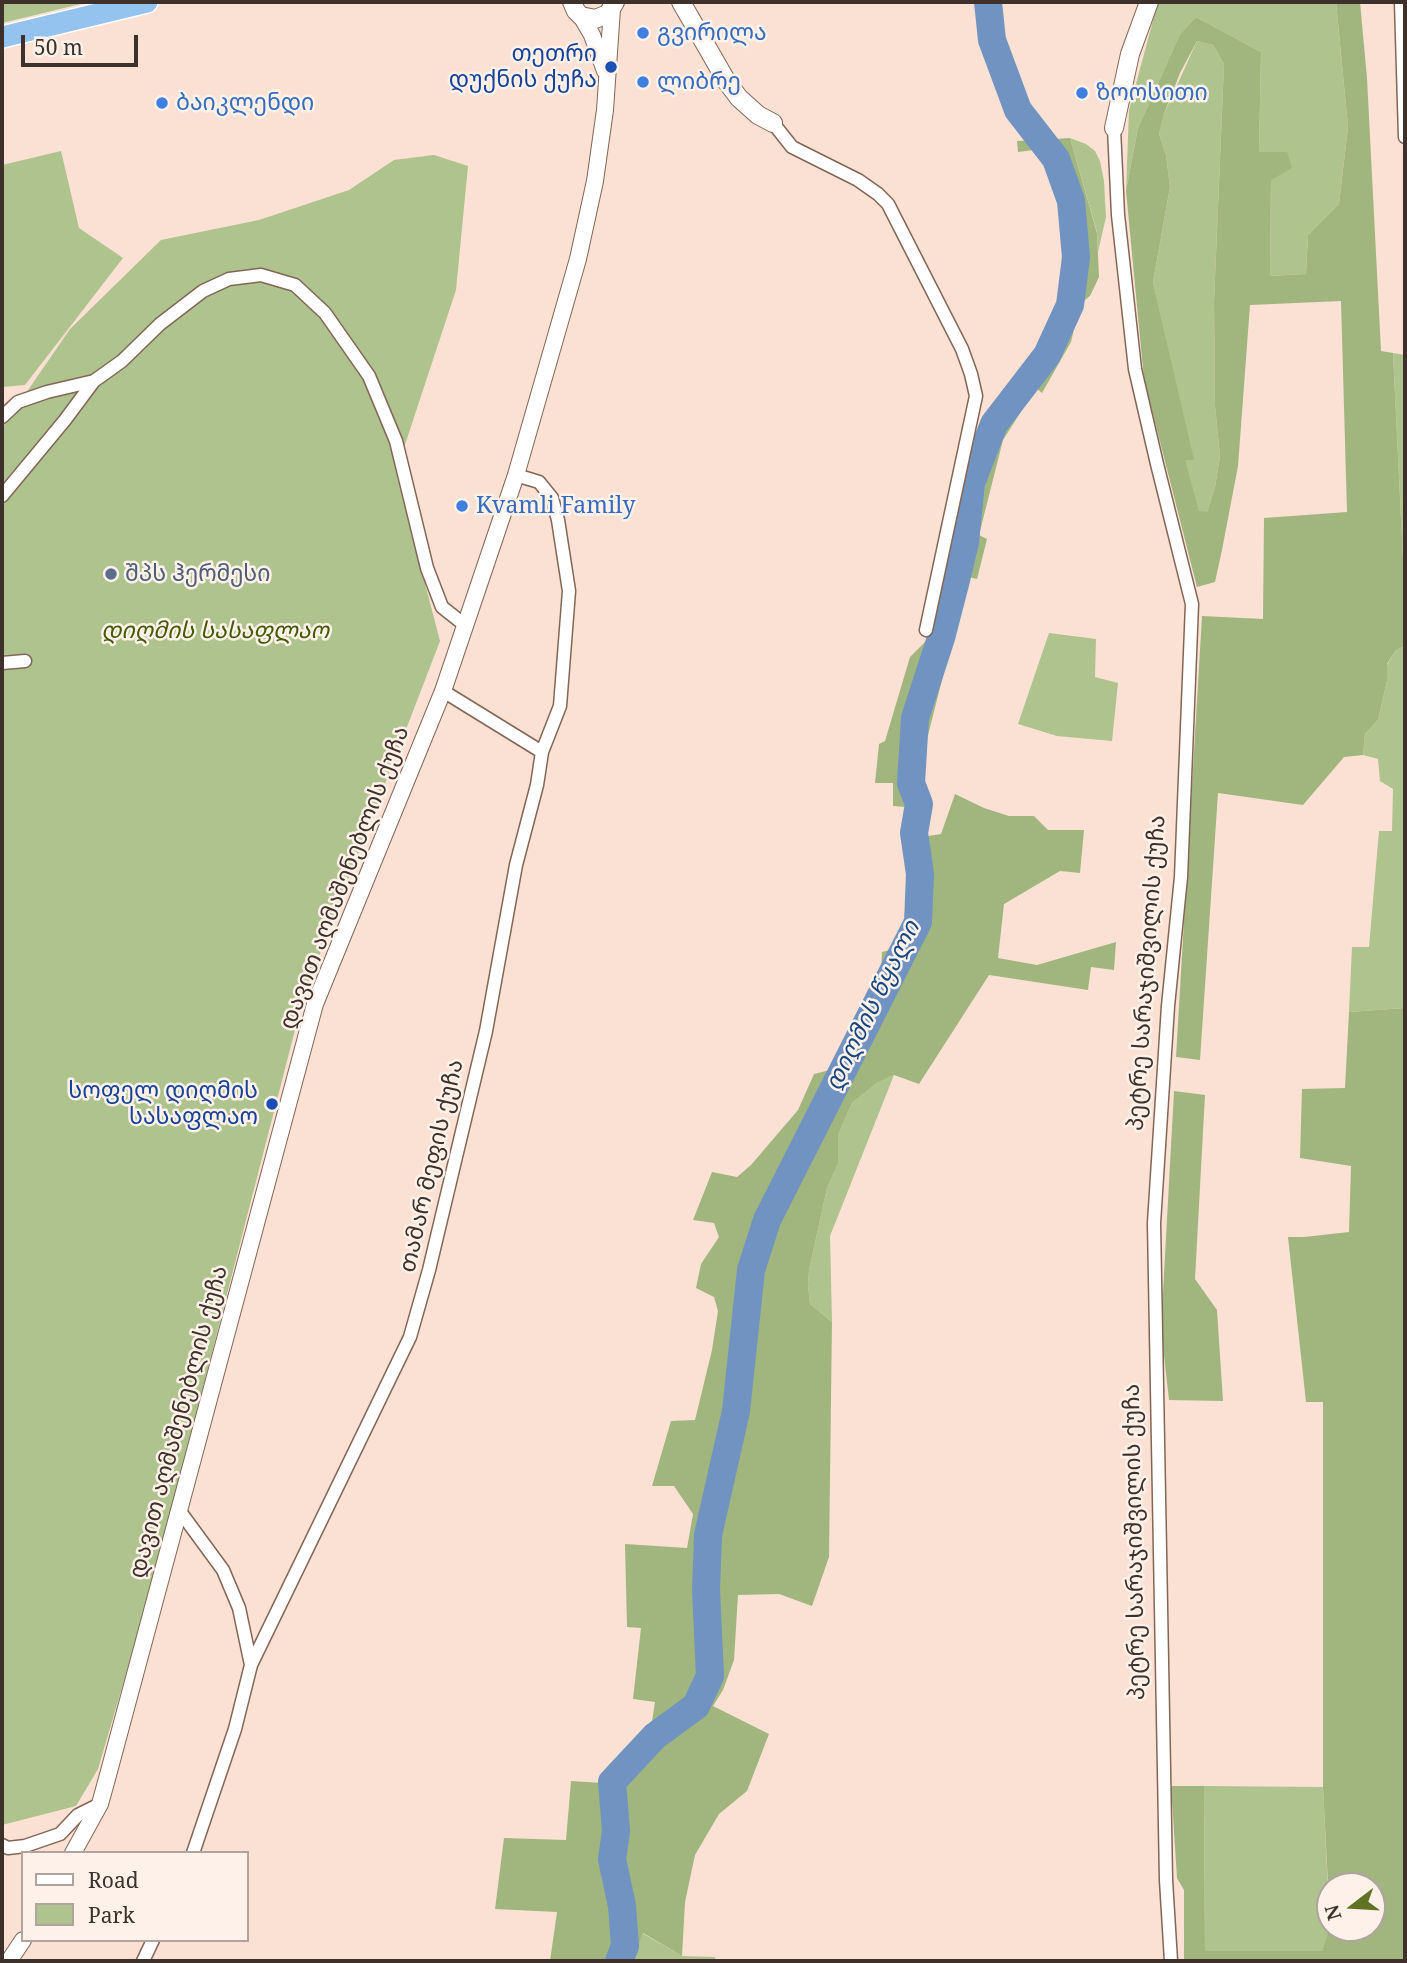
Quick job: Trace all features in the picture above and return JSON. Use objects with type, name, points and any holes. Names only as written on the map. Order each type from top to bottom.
[{"type":"highway","points":[[2,37],[146,2]]},
{"type":"main road","points":[[681,2],[739,98],[758,115],[773,123]]},
{"type":"main road","name":"პეტრე სარაჯიშვილის ქუჩა","points":[[1114,128],[1130,54],[1149,2]]},
{"type":"main road","points":[[577,9],[595,19],[602,18],[614,5]]},
{"type":"street","points":[[1401,2],[1405,137]]},
{"type":"street","name":"დავით აღმაშენებლის ქუჩა","points":[[74,1851],[100,1804],[316,1004],[443,691],[516,475],[578,258],[600,153],[614,5]]},
{"type":"street","name":"დავით აღმაშენებლის ქუჩა","points":[[577,9],[600,54],[607,80]]},
{"type":"street","points":[[773,123],[792,148],[858,180],[888,204],[962,349],[971,374],[976,396],[926,630]]},
{"type":"street","name":"პეტრე სარაჯიშვილის ქუჩა","points":[[1114,128],[1118,215],[1135,369],[1192,604],[1181,877],[1168,1006],[1154,1223],[1166,1880],[1171,1961]]},
{"type":"street","points":[[2,496],[94,381],[122,362],[160,324],[203,291],[229,279],[261,275],[295,285],[326,313],[369,376],[396,441],[427,568],[442,607],[466,626]]},
{"type":"street","points":[[2,417],[19,402],[94,381]]},
{"type":"street","name":"თამარ მეფის ქუჩა","points":[[194,1851],[235,1729],[251,1665],[410,1337],[429,1270],[486,1031],[516,865],[537,785],[542,752],[560,706],[569,591],[552,498],[540,482],[516,475]]},
{"type":"street","points":[[2,663],[25,661]]},
{"type":"street","points":[[443,691],[542,752]]},
{"type":"street","points":[[178,1510],[223,1570],[239,1608],[251,1665]]},
{"type":"street","points":[[2,1845],[8,1848],[25,1846],[60,1834],[78,1815],[100,1804]]},
{"type":"street","points":[[9,1961],[22,1942]]},
{"type":"street","points":[[143,1961],[152,1942]]},
{"type":"green space","points":[[2,2],[89,2],[2,23]]},
{"type":"green space","points":[[1158,2],[1336,2],[1348,127],[1339,204],[1308,235],[1306,274],[1270,276],[1271,180],[1259,152],[1261,52],[1196,17],[1180,34],[1138,128],[1126,191],[1129,110]]},
{"type":"green space","points":[[1336,2],[1360,2],[1367,78],[1381,351],[1393,353],[1405,646],[1396,650],[1387,664],[1387,681],[1378,720],[1365,734],[1363,755],[1344,757],[1303,805],[1218,793],[1200,1060],[1176,1057],[1202,616],[1263,619],[1264,518],[1347,512],[1341,301],[1250,305],[1238,466],[1215,582],[1197,587],[1144,379],[1126,191],[1138,128],[1180,34],[1196,17],[1261,52],[1259,152],[1287,152],[1292,168],[1271,180],[1270,276],[1306,274],[1308,235],[1339,204],[1348,127]],"holes":[[[1197,41],[1213,45],[1224,64],[1214,302],[1215,406],[1220,456],[1215,487],[1207,512],[1199,511],[1185,460],[1194,460],[1153,282],[1170,187],[1166,155],[1159,134],[1164,114],[1180,73]]]},
{"type":"green space","points":[[1197,41],[1213,45],[1224,64],[1214,302],[1215,406],[1220,456],[1215,487],[1207,512],[1199,512],[1184,460],[1193,460],[1153,282],[1170,187],[1166,155],[1159,134],[1164,114]]},
{"type":"green space","points":[[1070,138],[1086,144],[1095,151],[1100,161],[1106,217],[1098,252],[1097,232]]},
{"type":"green space","points":[[1070,138],[1097,233],[1099,277],[1090,296],[1080,304],[1071,342],[1042,393],[1036,388],[1003,440],[979,535],[987,539],[977,579],[968,577],[920,767],[928,836],[941,834],[955,794],[1009,816],[1034,816],[1048,830],[1084,830],[1080,873],[1060,871],[1004,904],[998,958],[1037,965],[1116,942],[1114,970],[1091,967],[1088,990],[989,975],[919,1084],[894,1075],[877,1083],[852,1103],[838,1135],[838,1164],[827,1188],[808,1285],[810,1304],[832,1322],[829,1557],[812,1606],[779,1594],[738,1595],[734,1660],[723,1690],[713,1706],[769,1734],[747,1791],[719,1814],[695,1855],[685,1902],[682,1956],[643,1933],[632,1961],[550,1961],[557,1912],[495,1909],[504,1838],[566,1840],[571,1781],[603,1783],[652,1721],[655,1702],[633,1699],[641,1628],[627,1627],[625,1544],[687,1548],[693,1514],[674,1486],[652,1486],[671,1421],[695,1420],[712,1350],[718,1311],[714,1297],[696,1288],[701,1264],[719,1237],[714,1223],[693,1220],[712,1172],[737,1177],[751,1165],[798,1110],[814,1074],[830,1070],[881,973],[882,952],[897,948],[910,921],[914,878],[905,824],[906,807],[893,806],[893,783],[875,783],[879,744],[885,741],[910,657],[928,639],[974,434],[981,436],[989,419],[1043,348],[1043,338],[1055,322],[1067,227],[1058,189],[1043,156],[1034,150],[1018,152],[1017,141]]},
{"type":"green space","points":[[61,151],[79,228],[123,258],[25,385],[2,387],[2,165]]},
{"type":"green space","name":"დიღმის სასაფლაო","points":[[434,155],[468,166],[456,290],[396,472],[440,641],[304,995],[151,1589],[98,1769],[76,1806],[2,1825],[2,428],[70,329],[161,240],[259,220],[349,190],[394,160]]},
{"type":"green space","points":[[1393,353],[1405,355],[1405,600]]},
{"type":"green space","points":[[1049,633],[1096,639],[1095,677],[1118,683],[1112,741],[1057,736],[1018,724]]},
{"type":"green space","points":[[1405,646],[1405,1008],[1349,1012],[1352,947],[1369,947],[1379,831],[1392,831],[1393,789],[1380,781],[1378,759],[1363,755],[1365,734],[1378,720],[1387,681],[1387,665],[1396,650]]},
{"type":"green space","points":[[1405,1008],[1405,1961],[1184,1961],[1184,1890],[1177,1878],[1171,1786],[1204,1786],[1205,1951],[1322,1951],[1325,1942],[1386,1942],[1386,1872],[1327,1872],[1323,1787],[1323,1402],[1306,1402],[1288,1237],[1349,1232],[1351,1166],[1300,1158],[1302,1089],[1345,1088],[1349,1012]]},
{"type":"green space","points":[[894,1075],[830,1236],[832,1322],[810,1304],[808,1285],[827,1188],[838,1164],[838,1135],[852,1103],[877,1083]]},
{"type":"green space","points":[[1174,1091],[1205,1095],[1195,1279],[1217,1310],[1223,1401],[1169,1400],[1161,1329]]},
{"type":"green space","points":[[1204,1786],[1323,1787],[1327,1872],[1316,1872],[1316,1942],[1326,1942],[1322,1951],[1205,1951]]},
{"type":"green space","points":[[642,1933],[682,1956],[715,1957],[716,1961],[632,1961]]},
{"type":"waterway","name":"დიღმის წყალი","points":[[619,1961],[625,1946],[622,1906],[612,1859],[616,1831],[612,1782],[655,1736],[696,1706],[710,1676],[706,1590],[708,1535],[736,1411],[751,1270],[767,1220],[918,922],[920,874],[914,833],[919,804],[911,783],[915,718],[941,638],[956,580],[965,542],[971,483],[994,424],[1047,355],[1070,305],[1076,257],[1071,201],[1056,159],[1018,110],[992,40],[988,2]]},
{"type":"place","name":"გვირილა","points":[[643,33]]},
{"type":"place","name":"თეთრი დუქნის ქუჩა","points":[[611,67]]},
{"type":"place","name":"ლიბრე","points":[[643,82]]},
{"type":"place","name":"ზოოსითი","points":[[1082,93]]},
{"type":"place","name":"ბაიკლენდი","points":[[162,103]]},
{"type":"place","name":"Kvamli Family","points":[[462,506]]},
{"type":"place","name":"შპს ჰერმესი","points":[[111,574]]},
{"type":"place","name":"სოფელ დიღმის სასაფლაო","points":[[272,1104]]}]
